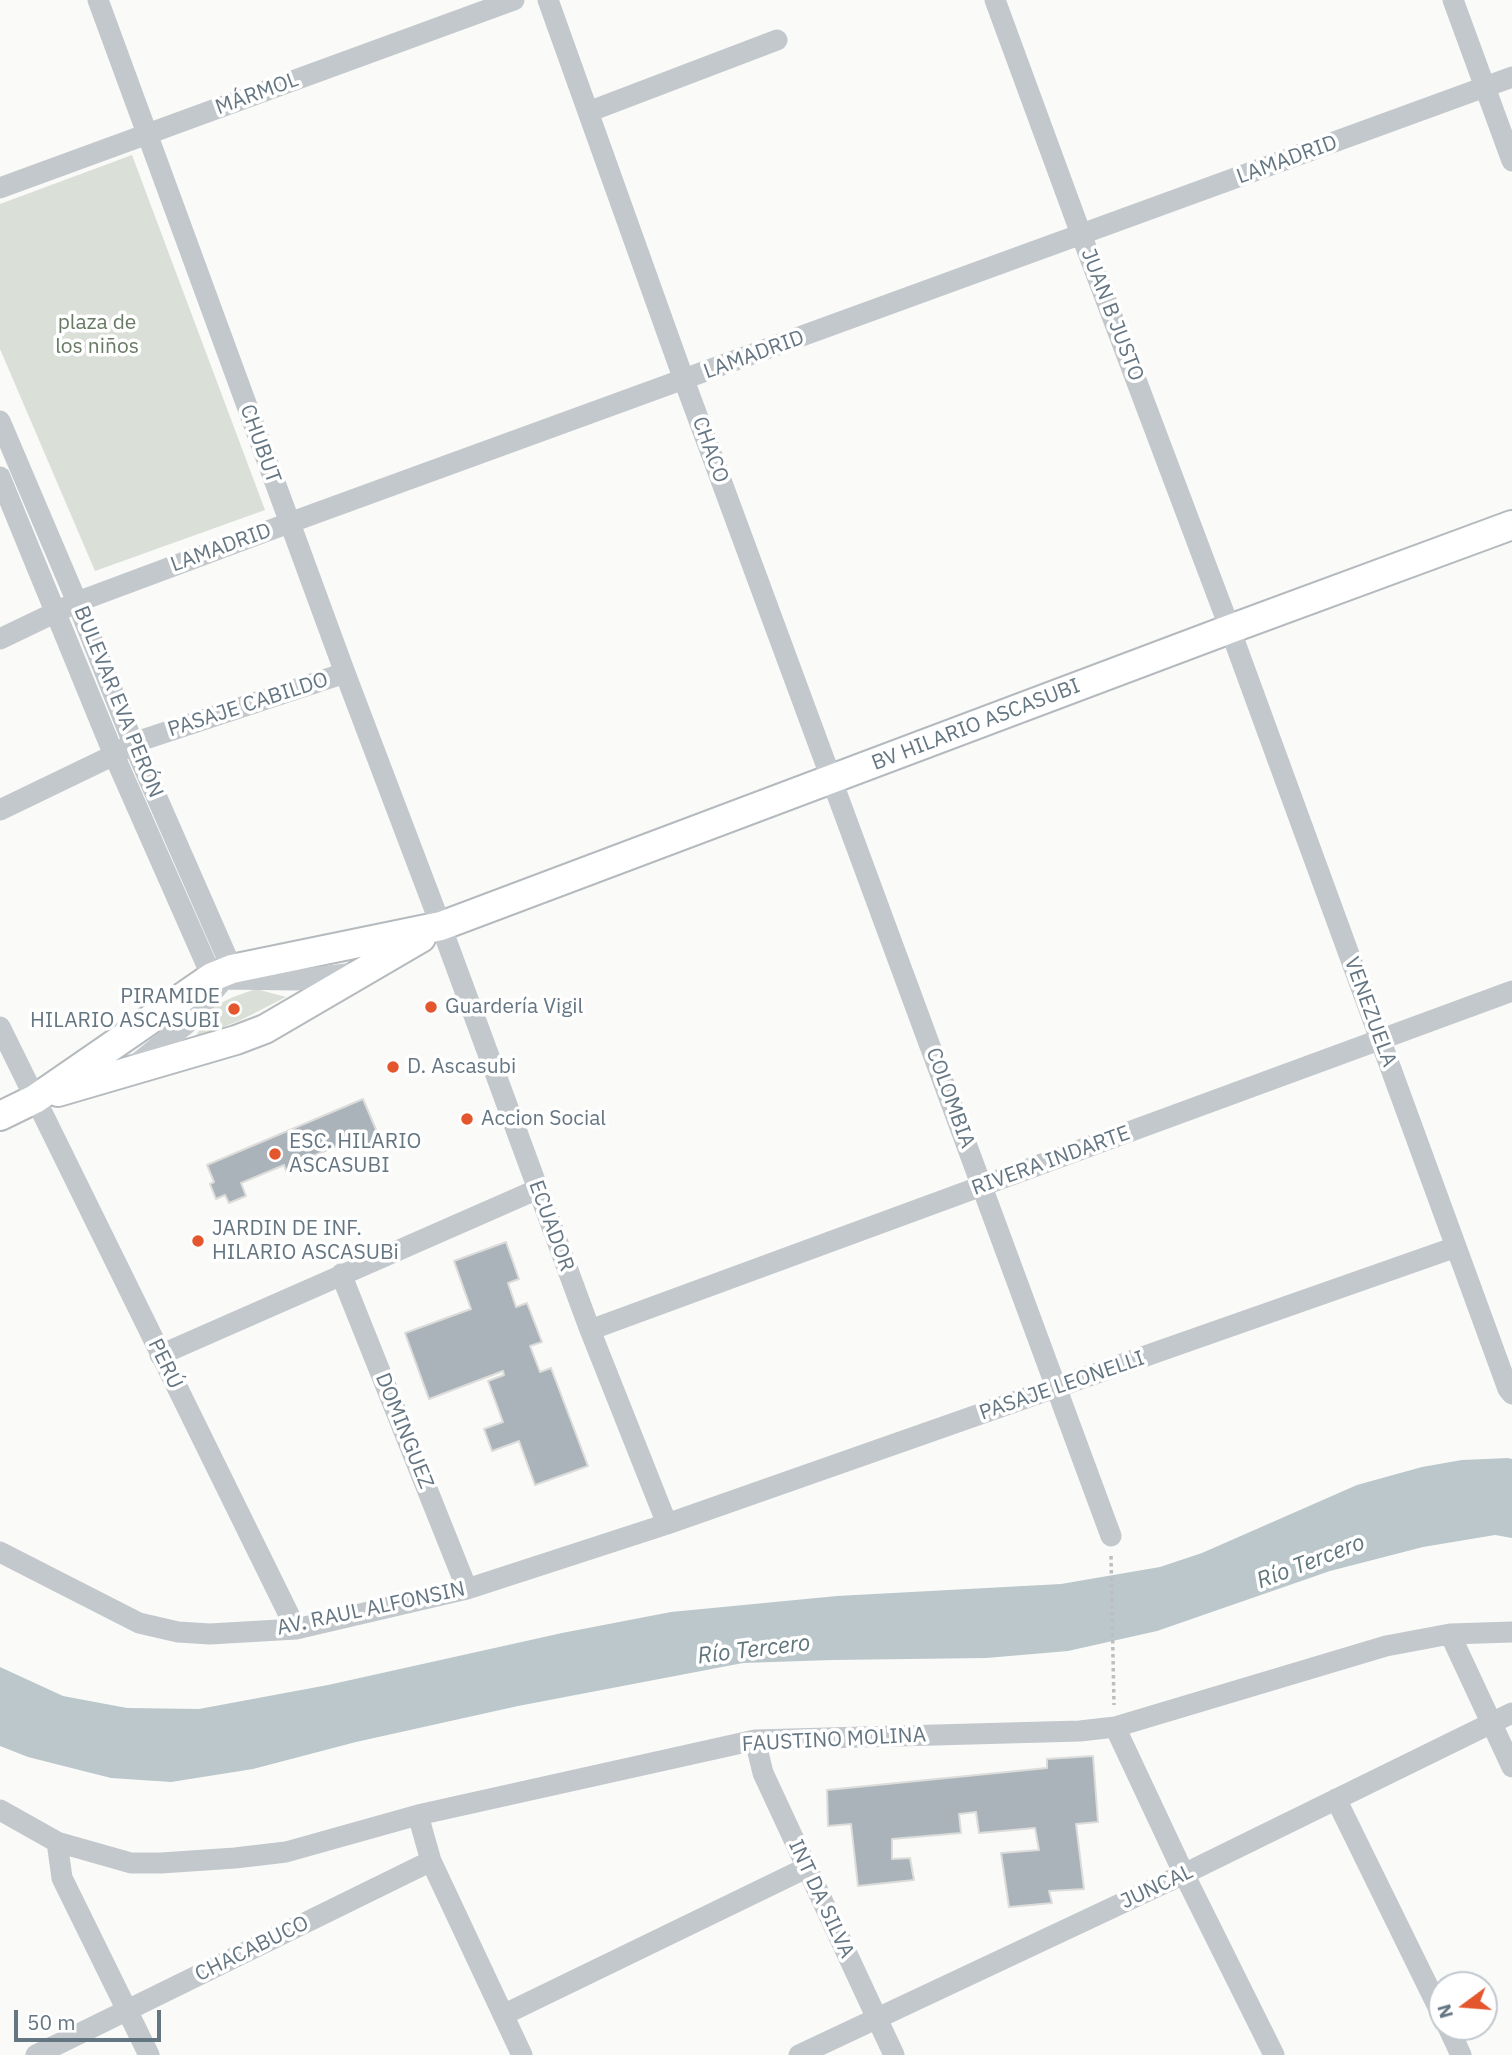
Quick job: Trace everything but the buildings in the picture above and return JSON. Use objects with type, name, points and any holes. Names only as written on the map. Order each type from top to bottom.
[{"type":"main road","name":"BV HILARIO ASCASUBI","points":[[441,926],[1512,525]]},
{"type":"main road","points":[[35,1099],[265,1029],[441,926]]},
{"type":"main road","points":[[0,1116],[35,1099],[222,975],[441,926]]},
{"type":"street","name":"CHUBUT","points":[[98,0],[289,523],[441,926]]},
{"type":"street","name":"MÁRMOL","points":[[0,188],[514,0]]},
{"type":"street","name":"CHACO","points":[[548,0],[684,380],[833,779]]},
{"type":"street","name":"JUAN B JUSTO","points":[[995,0],[1230,629]]},
{"type":"street","points":[[1453,0],[1512,161]]},
{"type":"street","points":[[588,112],[777,40]]},
{"type":"street","name":"LAMADRID","points":[[0,639],[77,602],[289,523],[1512,77]]},
{"type":"street","name":"BULEVAR EVA PERÓN","points":[[0,421],[77,602],[222,975]]},
{"type":"street","name":"BULEVAR EVA PERÓN","points":[[0,477],[114,755],[222,975]]},
{"type":"street","name":"VENEZUELA","points":[[1230,629],[1512,1394]]},
{"type":"street","name":"PASAJE CABILDO","points":[[0,810],[114,755],[133,743],[345,673]]},
{"type":"street","name":"COLOMBIA","points":[[833,779],[1111,1536]]},
{"type":"street","name":"ECUADOR","points":[[441,926],[590,1330],[667,1524]]},
{"type":"street","points":[[126,1072],[186,1024],[222,975],[296,980],[362,972]]},
{"type":"street","name":"RIVERA INDARTE","points":[[590,1330],[1512,991]]},
{"type":"street","name":"PERÚ","points":[[0,1027],[296,1629]]},
{"type":"street","points":[[160,1355],[538,1189]]},
{"type":"street","name":"PASAJE LEONELLI","points":[[667,1524],[1456,1247]]},
{"type":"street","name":"DOMINGUEZ","points":[[341,1274],[467,1589]]},
{"type":"street","name":"AV. RAUL ALFONSIN","points":[[0,1552],[139,1623],[178,1632],[210,1634],[296,1629],[467,1589],[667,1524]]},
{"type":"street","name":"FAUSTINO MOLINA","points":[[0,1810],[57,1842],[131,1863],[235,1858],[286,1852],[418,1815],[755,1740],[1080,1731],[1115,1727],[1386,1646],[1450,1634],[1512,1632]]},
{"type":"street","points":[[1450,1634],[1512,1767]]},
{"type":"street","name":"JUNCAL","points":[[799,2055],[1184,1874],[1512,1713]]},
{"type":"street","points":[[1115,1727],[1274,2055]]},
{"type":"street","name":"INT DA SILVA","points":[[755,1740],[763,1773],[894,2055]]},
{"type":"street","points":[[1336,1799],[1428,1986]]},
{"type":"street","points":[[418,1815],[431,1861],[522,2055]]},
{"type":"street","points":[[57,1842],[62,1878],[149,2055]]},
{"type":"street","name":"CHACABUCO","points":[[36,2055],[431,1861]]},
{"type":"street","points":[[503,2015],[806,1868]]},
{"type":"path","points":[[1111,1536],[1115,1727]]},
{"type":"green space","name":"plaza de los niños","points":[[132,155],[265,510],[95,571],[0,349],[0,204]]},
{"type":"green space","points":[[256,989],[286,997],[241,1020],[195,1038],[211,1008]]},
{"type":"water","name":"Río Tercero","points":[[1512,1459],[1512,1538],[1495,1535],[1423,1547],[1330,1571],[1157,1631],[1068,1651],[986,1658],[743,1663],[518,1706],[356,1742],[253,1769],[171,1782],[111,1778],[28,1757],[0,1746],[0,1667],[63,1696],[127,1708],[199,1709],[328,1685],[562,1633],[671,1612],[837,1596],[1061,1584],[1160,1567],[1202,1553],[1357,1485],[1422,1467],[1462,1460]]},
{"type":"place","name":"Guardería Vigil","points":[[431,1007]]},
{"type":"place","name":"PIRAMIDE HILARIO ASCASUBI","points":[[234,1009]]},
{"type":"place","name":"D. Ascasubi","points":[[393,1067]]},
{"type":"place","name":"Accion Social","points":[[467,1119]]},
{"type":"place","name":"ESC. HILARIO ASCASUBI","points":[[275,1154]]},
{"type":"place","name":"JARDIN DE INF. HILARIO ASCASUBi","points":[[198,1241]]}]
